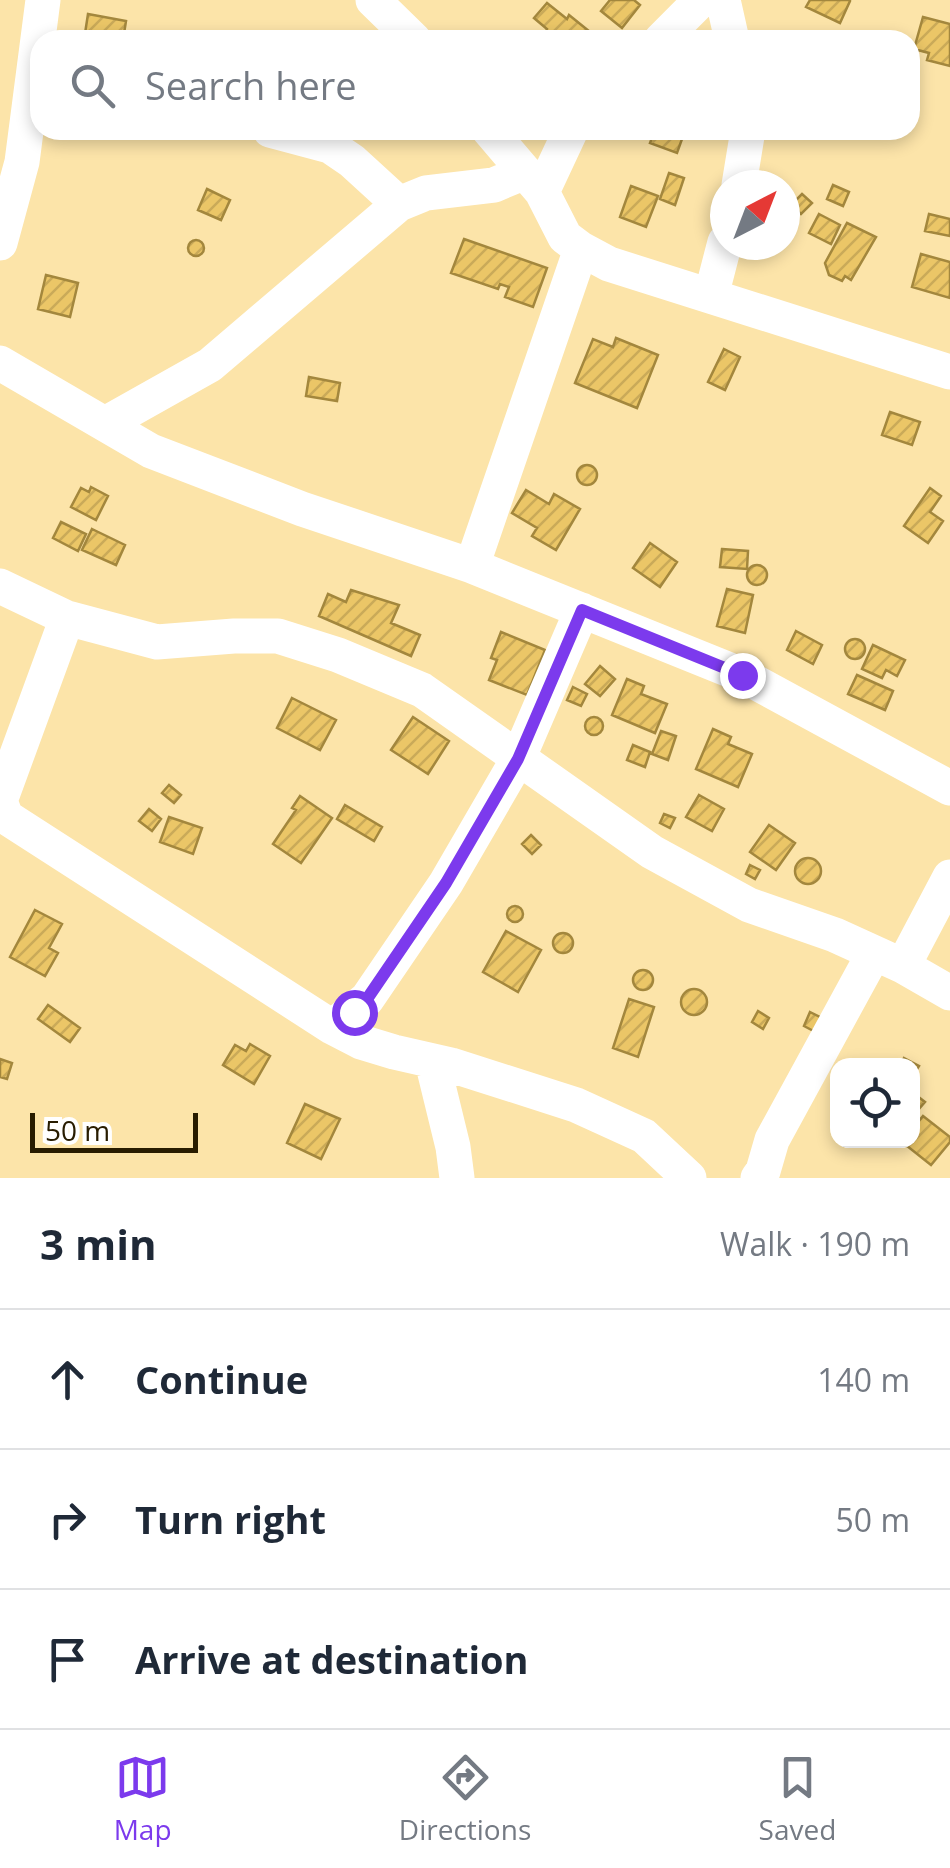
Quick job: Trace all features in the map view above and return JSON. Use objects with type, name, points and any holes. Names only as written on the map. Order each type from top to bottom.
[{"type":"street","points":[[41,30],[44,0]]},
{"type":"street","points":[[373,0],[404,30]]},
{"type":"street","points":[[671,30],[702,0]]},
{"type":"street","points":[[724,0],[730,30]]},
{"type":"street","points":[[0,243],[22,162],[30,112]]},
{"type":"street","points":[[308,140],[330,146],[352,161],[399,204]]},
{"type":"street","points":[[498,140],[534,182],[566,237],[609,264],[950,372]]},
{"type":"street","points":[[534,182],[564,140]]},
{"type":"street","points":[[741,170],[746,140]]},
{"type":"street","points":[[106,424],[210,365],[399,204],[426,193],[534,182]]},
{"type":"street","points":[[472,566],[580,249]]},
{"type":"street","points":[[712,296],[721,260]]},
{"type":"street","points":[[0,362],[151,451],[472,566],[742,675],[950,788]]},
{"type":"street","points":[[0,586],[67,618],[157,642],[278,636],[422,690],[652,852],[748,906],[835,936],[950,993]]},
{"type":"street","points":[[332,1027],[367,999],[446,883],[518,759],[582,610]]},
{"type":"street","points":[[67,618],[0,801],[6,817],[332,1027],[362,1042],[576,1105],[644,1136],[689,1178]]},
{"type":"street","points":[[758,1178],[772,1140],[888,959],[950,876]]},
{"type":"street","points":[[432,1060],[457,1178]]},
{"type":"building","points":[[610,0],[634,0],[640,5],[622,28],[601,11]]},
{"type":"building","points":[[810,0],[850,1],[840,23],[806,7]]},
{"type":"building","points":[[547,3],[588,30],[546,30],[534,18]]},
{"type":"building","points":[[88,14],[126,21],[125,30],[86,30]]},
{"type":"building","points":[[923,17],[950,24],[950,66],[927,60],[929,53],[920,51]]},
{"type":"building","points":[[651,140],[682,140],[677,153],[650,143]]},
{"type":"building","points":[[669,173],[684,178],[675,205],[660,199]]},
{"type":"building","points":[[833,185],[849,192],[843,206],[827,199]]},
{"type":"building","points":[[631,186],[658,196],[646,227],[620,217]]},
{"type":"building","points":[[207,189],[230,200],[221,220],[198,210]]},
{"type":"building","points":[[800,196],[812,203],[801,214],[800,213]]},
{"type":"building","points":[[819,214],[840,225],[831,244],[809,233]]},
{"type":"building","points":[[929,214],[950,219],[950,236],[925,231]]},
{"type":"building","points":[[847,223],[876,237],[851,280],[845,276],[842,281],[829,275],[825,263]]},
{"type":"building","points":[[464,239],[547,268],[533,307],[505,297],[509,287],[500,284],[498,289],[451,273]]},
{"type":"building","points":[[196,240],[204,248],[196,256],[188,248]]},
{"type":"building","points":[[921,254],[950,262],[950,298],[912,287]]},
{"type":"building","points":[[46,275],[78,283],[70,317],[38,309]]},
{"type":"building","points":[[616,338],[658,355],[637,408],[575,383],[593,339],[613,347]]},
{"type":"building","points":[[724,349],[740,357],[725,390],[708,382]]},
{"type":"building","points":[[309,377],[340,383],[337,401],[306,396]]},
{"type":"building","points":[[890,412],[920,422],[912,445],[882,435]]},
{"type":"building","points":[[583,465],[591,465],[597,475],[591,485],[583,485],[577,479],[577,471]]},
{"type":"building","points":[[91,487],[108,496],[96,520],[71,507],[81,488],[89,492]]},
{"type":"building","points":[[930,488],[941,496],[930,512],[943,521],[928,543],[904,526]]},
{"type":"building","points":[[526,490],[549,504],[554,494],[580,509],[556,550],[532,536],[537,528],[512,513]]},
{"type":"building","points":[[61,522],[86,534],[78,551],[53,538]]},
{"type":"building","points":[[92,529],[125,545],[116,565],[82,550]]},
{"type":"building","points":[[650,543],[677,562],[660,587],[633,568]]},
{"type":"building","points":[[722,549],[748,551],[747,569],[720,567]]},
{"type":"building","points":[[757,565],[767,575],[757,585],[747,575]]},
{"type":"building","points":[[727,589],[753,595],[745,633],[717,626]]},
{"type":"building","points":[[351,590],[399,605],[391,623],[420,635],[411,656],[319,616],[328,594],[346,602]]},
{"type":"building","points":[[796,631],[822,645],[813,664],[787,650]]},
{"type":"building","points":[[501,632],[545,650],[527,695],[489,680],[497,660],[491,658]]},
{"type":"building","points":[[855,639],[865,649],[855,659],[845,649]]},
{"type":"building","points":[[873,645],[905,660],[897,676],[886,670],[882,678],[862,669]]},
{"type":"building","points":[[600,666],[615,679],[600,696],[585,684]]},
{"type":"building","points":[[857,675],[893,691],[885,710],[848,694]]},
{"type":"building","points":[[627,679],[644,686],[641,694],[667,704],[655,733],[612,715]]},
{"type":"building","points":[[573,687],[587,694],[581,706],[567,700]]},
{"type":"building","points":[[292,698],[336,720],[320,750],[277,728]]},
{"type":"building","points":[[413,717],[449,741],[428,774],[391,750]]},
{"type":"building","points":[[594,717],[603,726],[594,735],[585,726]]},
{"type":"building","points":[[713,729],[731,737],[728,744],[752,754],[738,787],[696,769]]},
{"type":"building","points":[[661,731],[676,736],[668,760],[652,754]]},
{"type":"building","points":[[633,745],[650,752],[645,767],[627,760]]},
{"type":"building","points":[[169,785],[181,795],[174,803],[162,793]]},
{"type":"building","points":[[699,795],[724,809],[712,831],[686,817]]},
{"type":"building","points":[[300,796],[332,818],[301,863],[273,844],[296,810],[292,808]]},
{"type":"building","points":[[345,805],[382,827],[374,841],[337,819]]},
{"type":"building","points":[[149,809],[161,819],[152,831],[139,821]]},
{"type":"building","points":[[664,814],[675,818],[670,828],[660,823]]},
{"type":"building","points":[[169,817],[202,828],[193,854],[160,842]]},
{"type":"building","points":[[769,825],[795,843],[776,870],[750,852]]},
{"type":"building","points":[[531,835],[541,845],[532,854],[522,844]]},
{"type":"building","points":[[808,858],[817,862],[821,871],[817,880],[808,884],[799,880],[795,871],[799,862]]},
{"type":"building","points":[[750,865],[760,870],[755,879],[746,874]]},
{"type":"building","points":[[515,906],[523,914],[515,922],[507,914]]},
{"type":"building","points":[[35,910],[62,924],[49,948],[58,953],[45,976],[10,957]]},
{"type":"building","points":[[506,931],[541,950],[518,992],[483,972]]},
{"type":"building","points":[[559,933],[567,933],[573,943],[567,953],[559,953],[553,947],[553,939]]},
{"type":"building","points":[[643,970],[653,980],[643,990],[633,980]]},
{"type":"building","points":[[694,989],[703,993],[707,1002],[703,1011],[694,1015],[685,1011],[681,1002],[685,993]]},
{"type":"building","points":[[629,999],[654,1007],[638,1057],[613,1048]]},
{"type":"building","points":[[48,1005],[80,1028],[70,1042],[38,1019]]},
{"type":"building","points":[[758,1011],[769,1018],[763,1029],[752,1022]]},
{"type":"building","points":[[810,1012],[834,1024],[827,1038],[804,1026]]},
{"type":"building","points":[[250,1044],[270,1056],[254,1084],[223,1065],[235,1045],[246,1051]]},
{"type":"building","points":[[0,1059],[12,1063],[7,1079],[0,1077]]},
{"type":"building","points":[[305,1104],[340,1119],[321,1159],[287,1143]]},
{"type":"building","points":[[923,1116],[950,1137],[931,1165],[910,1148],[920,1148]]},
{"type":"route","points":[[354,1012],[367,999],[446,883],[518,759],[582,610],[742,675]]}]
